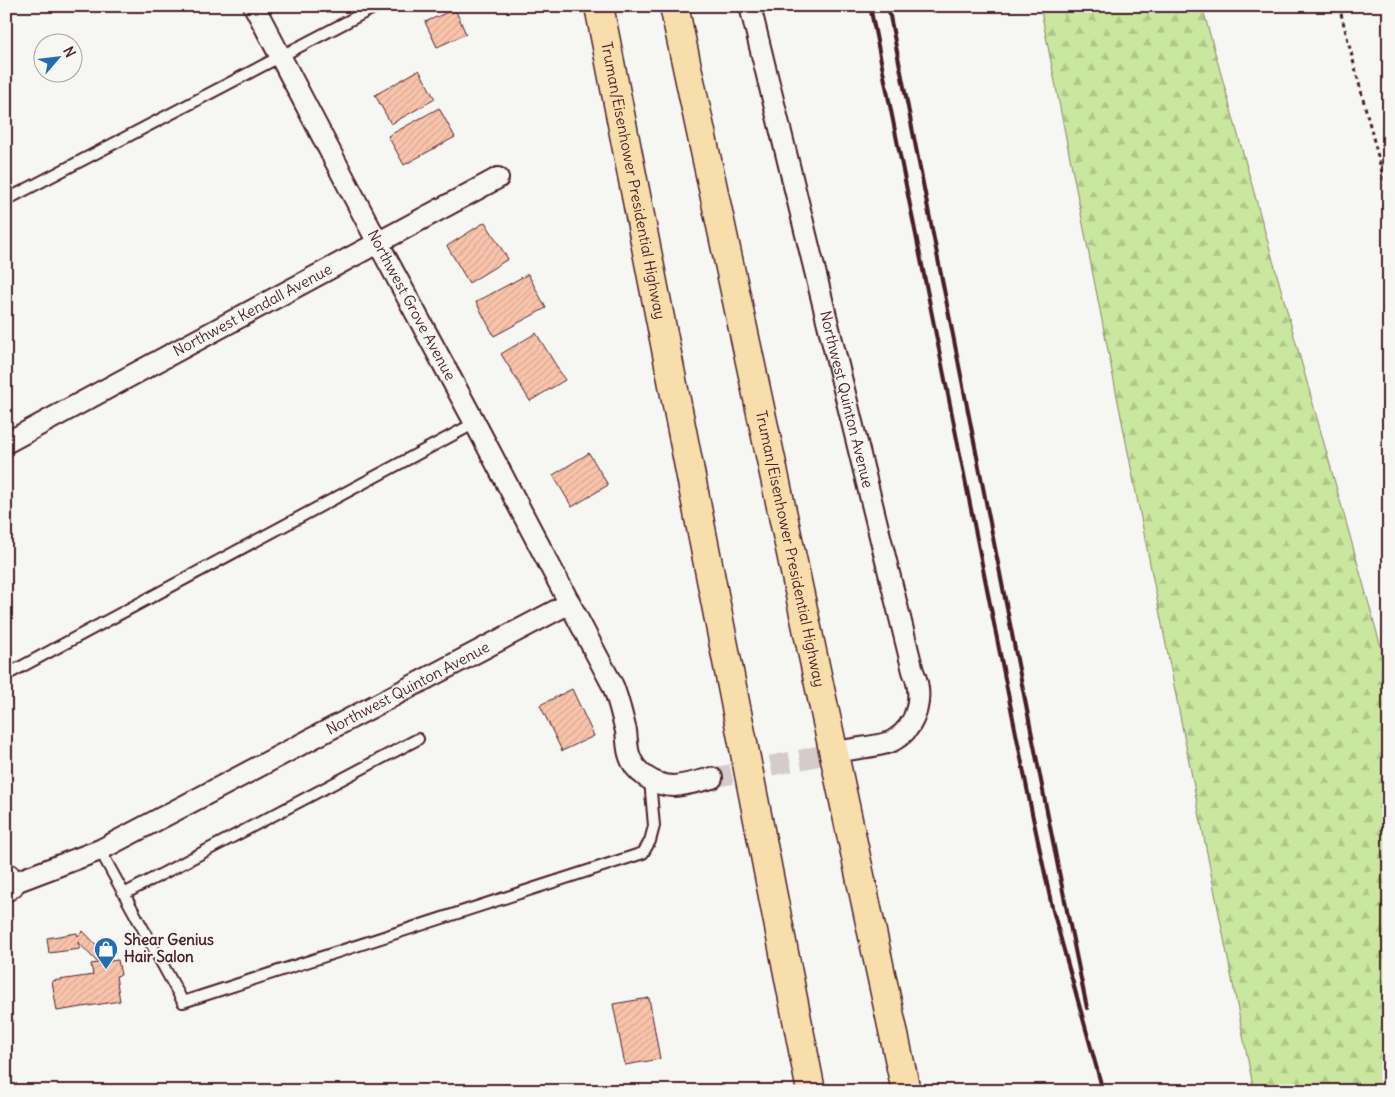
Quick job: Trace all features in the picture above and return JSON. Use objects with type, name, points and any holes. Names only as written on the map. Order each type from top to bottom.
[{"type":"highway","name":"Truman/Eisenhower Presidential Highway","points":[[599,6],[811,1091]]},
{"type":"highway","name":"Truman/Eisenhower Presidential Highway","points":[[674,6],[906,1091]]},
{"type":"street","name":"Northwest Grove Avenue","points":[[254,6],[570,603]]},
{"type":"street","name":"Northwest Quinton Avenue","points":[[750,6],[920,697],[914,719],[906,731],[893,741],[848,750]]},
{"type":"street","name":"Northwest Kendall Avenue","points":[[6,443],[498,178]]},
{"type":"street","name":"Northwest Quinton Avenue","points":[[8,883],[100,850],[570,603]]},
{"type":"street","points":[[570,603],[613,686],[627,737],[629,755],[635,766],[644,776],[658,784],[674,786],[712,778]]},
{"type":"lane","points":[[6,200],[376,6]]},
{"type":"lane","points":[[6,675],[475,423]]},
{"type":"lane","points":[[124,894],[418,739]]},
{"type":"lane","points":[[100,850],[183,1002],[643,853],[650,841],[654,826],[650,780]]},
{"type":"path","points":[[1339,6],[1389,199]]},
{"type":"green space","points":[[1040,6],[1202,6],[1389,676],[1389,1091],[1254,1091]]},
{"type":"building","points":[[455,9],[466,34],[437,47],[425,22]]},
{"type":"building","points":[[419,70],[435,99],[391,124],[375,95]]},
{"type":"building","points":[[439,108],[455,137],[404,165],[388,136]]},
{"type":"building","points":[[485,222],[508,259],[469,283],[447,246]]},
{"type":"building","points":[[528,274],[546,308],[494,336],[476,302]]},
{"type":"building","points":[[536,333],[565,380],[530,401],[501,354]]},
{"type":"building","points":[[589,453],[608,485],[572,507],[553,475]]},
{"type":"building","points":[[572,689],[594,736],[562,751],[540,705]]},
{"type":"building","name":"Shear Genius Hair Salon","points":[[83,931],[108,957],[103,962],[118,960],[121,975],[116,976],[120,1001],[57,1011],[52,981],[93,975],[91,964],[98,963],[78,942],[80,949],[49,953],[47,938],[77,933],[78,936]]},
{"type":"building","points":[[649,998],[660,1059],[625,1065],[613,1004]]},
{"type":"tunnel","points":[[712,778],[847,750]]},
{"type":"railway","points":[[870,6],[1052,907],[1103,1091]]},
{"type":"railway","points":[[888,6],[1087,1008]]},
{"type":"place","name":"Shear Genius Hair Salon","points":[[106,970]]}]
